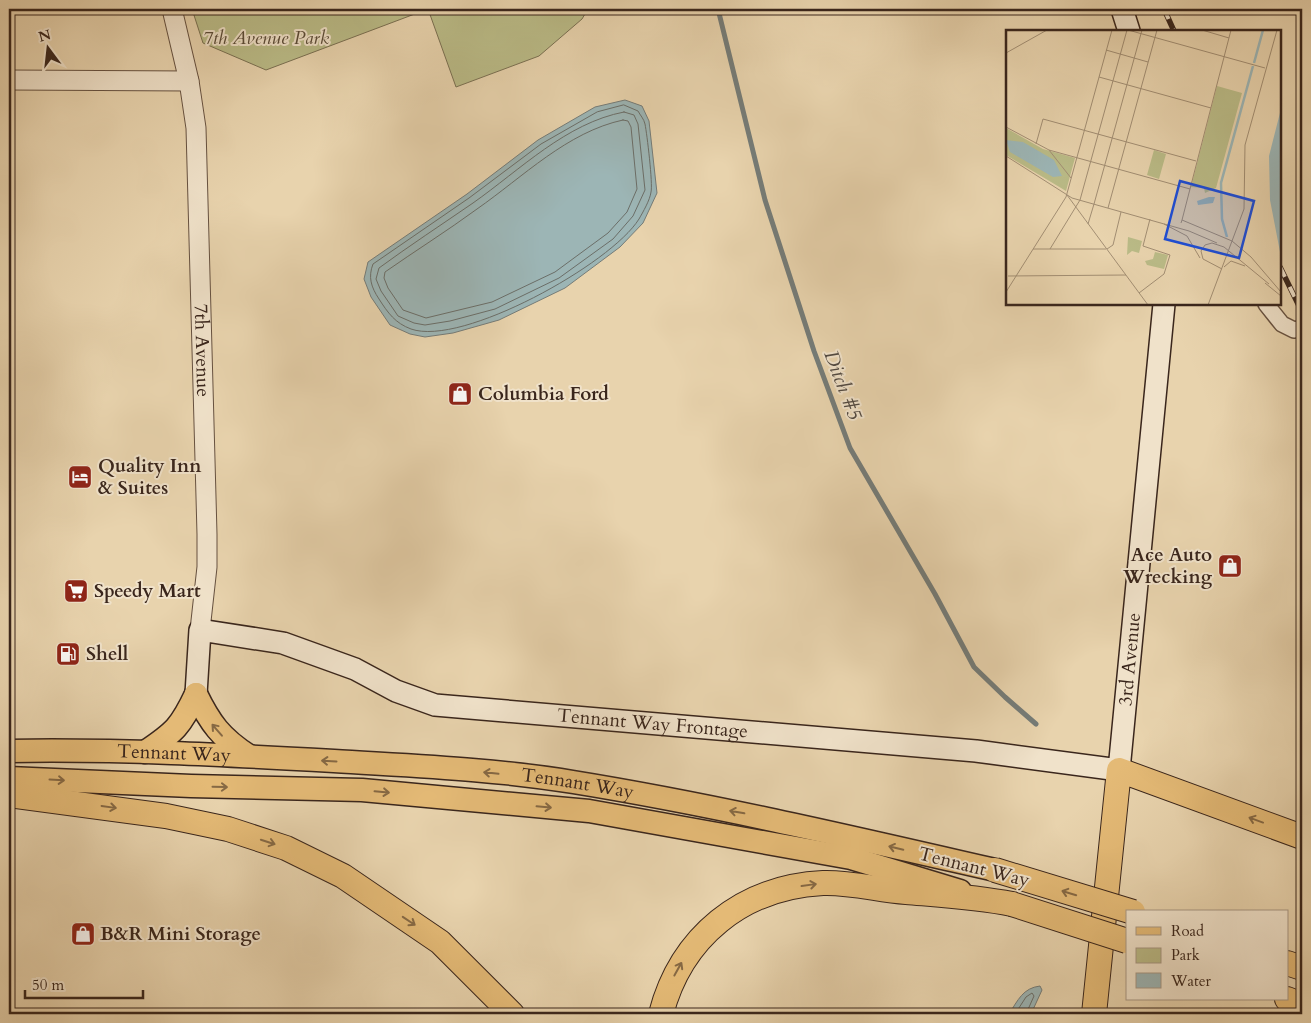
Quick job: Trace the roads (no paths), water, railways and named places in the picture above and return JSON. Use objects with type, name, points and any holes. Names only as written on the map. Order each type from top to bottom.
[{"type":"highway","points":[[1119,770],[1302,837]]},
{"type":"highway","name":"3rd Avenue","points":[[1094,1014],[1119,770]]},
{"type":"highway","points":[[9,795],[166,816],[228,829],[286,848],[343,876],[440,942],[512,1014]]},
{"type":"highway","name":"Tennant Way","points":[[995,870],[1126,910]]},
{"type":"highway","points":[[661,1014],[667,991],[690,949],[728,914],[769,894],[823,883],[856,885],[904,892],[981,897]]},
{"type":"highway","name":"Tennant Way","points":[[981,897],[1012,904],[1126,941]]},
{"type":"highway","points":[[1288,962],[1302,968]]},
{"type":"highway","points":[[1288,999],[1302,1005]]},
{"type":"main road","points":[[1122,9],[1129,30]]},
{"type":"main road","name":"3rd Avenue","points":[[1119,770],[1164,305]]},
{"type":"main road","name":"7th Avenue","points":[[196,694],[200,630]]},
{"type":"main road","name":"Tennant Way Frontage","points":[[200,630],[283,643],[355,669],[396,691],[434,705],[970,750],[1119,770]]},
{"type":"main road","points":[[145,752],[172,734],[184,719],[196,694]]},
{"type":"main road","points":[[196,694],[210,721],[228,742],[250,756]]},
{"type":"main road","name":"Tennant Way","points":[[9,751],[145,752],[250,756],[436,767],[571,782],[759,816],[995,870]]},
{"type":"main road","name":"Tennant Way","points":[[9,778],[191,786],[362,790],[590,811],[851,858],[981,897]]},
{"type":"street","name":"7th Avenue","points":[[172,9],[189,81],[196,128],[207,534],[207,567],[200,630]]},
{"type":"street","points":[[9,80],[189,81]]},
{"type":"street","points":[[1267,305],[1282,324],[1294,330],[1302,328]]},
{"type":"water","points":[[625,100],[642,106],[649,121],[657,193],[643,223],[620,247],[565,288],[499,320],[453,333],[425,337],[410,334],[390,325],[371,297],[364,279],[368,262],[467,194],[538,140],[595,107]]},
{"type":"water","points":[[1040,986],[1042,990],[1031,1014],[1009,1014],[1025,992]]},
{"type":"waterway","name":"Ditch #5","points":[[718,9],[765,200],[814,351],[850,448],[935,594],[974,667],[1036,724]]},
{"type":"railway","points":[[1164,9],[1174,30]]},
{"type":"railway","points":[[1281,269],[1302,312]]},
{"type":"place","name":"Columbia Ford","points":[[460,394]]},
{"type":"place","name":"Quality Inn & Suites","points":[[80,477]]},
{"type":"place","name":"Ace Auto Wrecking","points":[[1230,566]]},
{"type":"place","name":"Speedy Mart","points":[[76,591]]},
{"type":"place","name":"Shell","points":[[68,654]]},
{"type":"place","name":"B&R Mini Storage","points":[[83,934]]},
{"type":"park label","name":"7th Avenue Park","points":[[266,38]]}]
